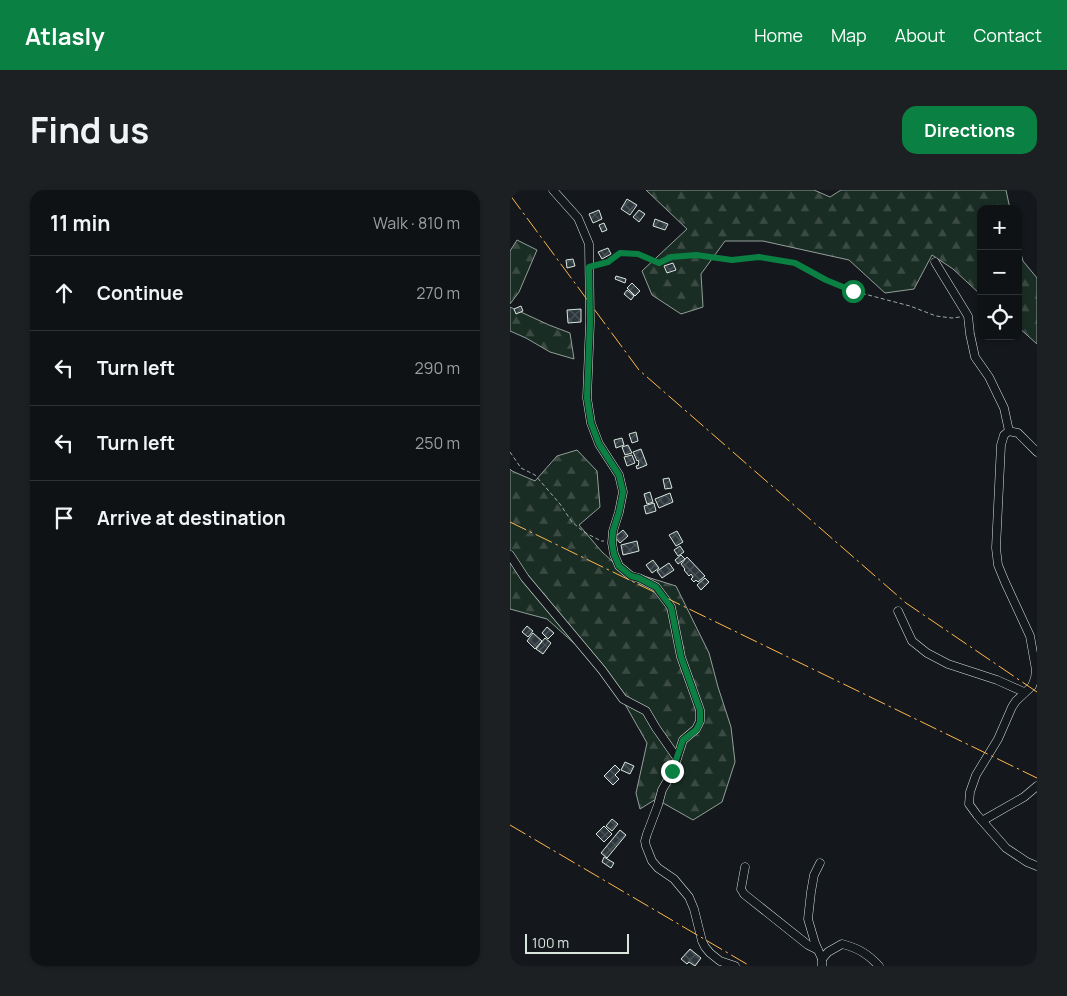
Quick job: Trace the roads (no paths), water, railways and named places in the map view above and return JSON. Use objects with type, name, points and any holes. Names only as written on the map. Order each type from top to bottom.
[{"type":"street","points":[[553,190],[578,218],[588,244],[590,322],[587,398],[591,423],[599,444],[619,475],[623,492],[613,531],[614,554],[619,566],[631,576],[656,587],[671,607],[681,657],[700,710],[700,722],[696,730],[683,740],[672,771],[662,790],[646,834],[646,846],[652,861],[674,880],[689,897],[702,941],[706,948],[720,961],[735,966]]},
{"type":"street","points":[[936,262],[968,316],[975,356],[989,377],[1004,408],[1009,431]]},
{"type":"street","points":[[1009,431],[1018,433],[1037,452]]},
{"type":"street","points":[[1009,431],[1004,436],[1001,445],[996,548],[998,565],[1030,636],[1036,670],[1032,686],[1024,692],[1012,707],[998,739],[976,776],[970,792],[970,804],[1006,848],[1027,862],[1037,866]]},
{"type":"street","points":[[510,555],[525,578],[602,670],[623,699],[646,711],[677,758]]},
{"type":"street","points":[[898,611],[912,641],[926,652],[948,664],[997,680],[1024,692]]},
{"type":"street","points":[[982,821],[1024,797],[1037,786]]},
{"type":"street","points":[[820,863],[810,892],[808,919],[822,963]]},
{"type":"street","points":[[745,867],[741,889],[744,894],[808,945],[818,950]]},
{"type":"street","points":[[822,963],[828,952],[842,944],[855,947],[873,959],[879,966]]}]
